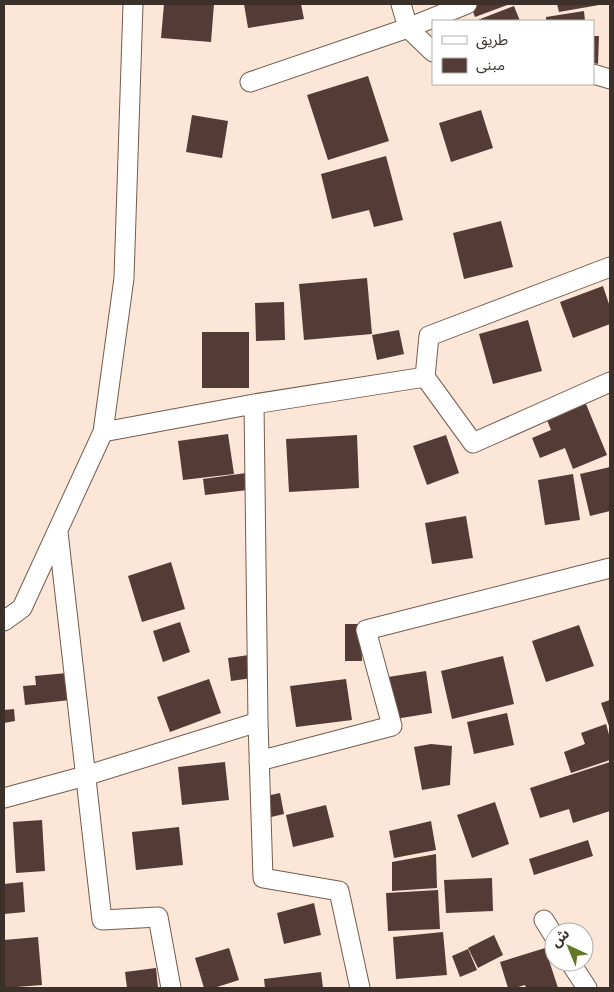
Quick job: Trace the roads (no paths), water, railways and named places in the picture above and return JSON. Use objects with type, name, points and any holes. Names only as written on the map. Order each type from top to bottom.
[{"type":"street","points":[[4,621],[22,608],[104,432],[124,278],[133,4]]},
{"type":"street","points":[[401,4],[408,28],[432,51]]},
{"type":"street","points":[[250,82],[408,28],[467,4]]},
{"type":"street","points":[[594,74],[610,80]]},
{"type":"street","points":[[610,267],[429,336],[425,377],[473,443],[610,382]]},
{"type":"street","points":[[104,432],[254,404],[425,377]]},
{"type":"street","points":[[254,404],[262,878],[338,892],[360,988]]},
{"type":"street","points":[[58,531],[102,920],[158,917],[171,988]]},
{"type":"street","points":[[259,761],[392,726],[366,630],[610,568]]},
{"type":"street","points":[[4,798],[85,776],[258,722]]},
{"type":"street","points":[[577,972],[587,988]]}]
